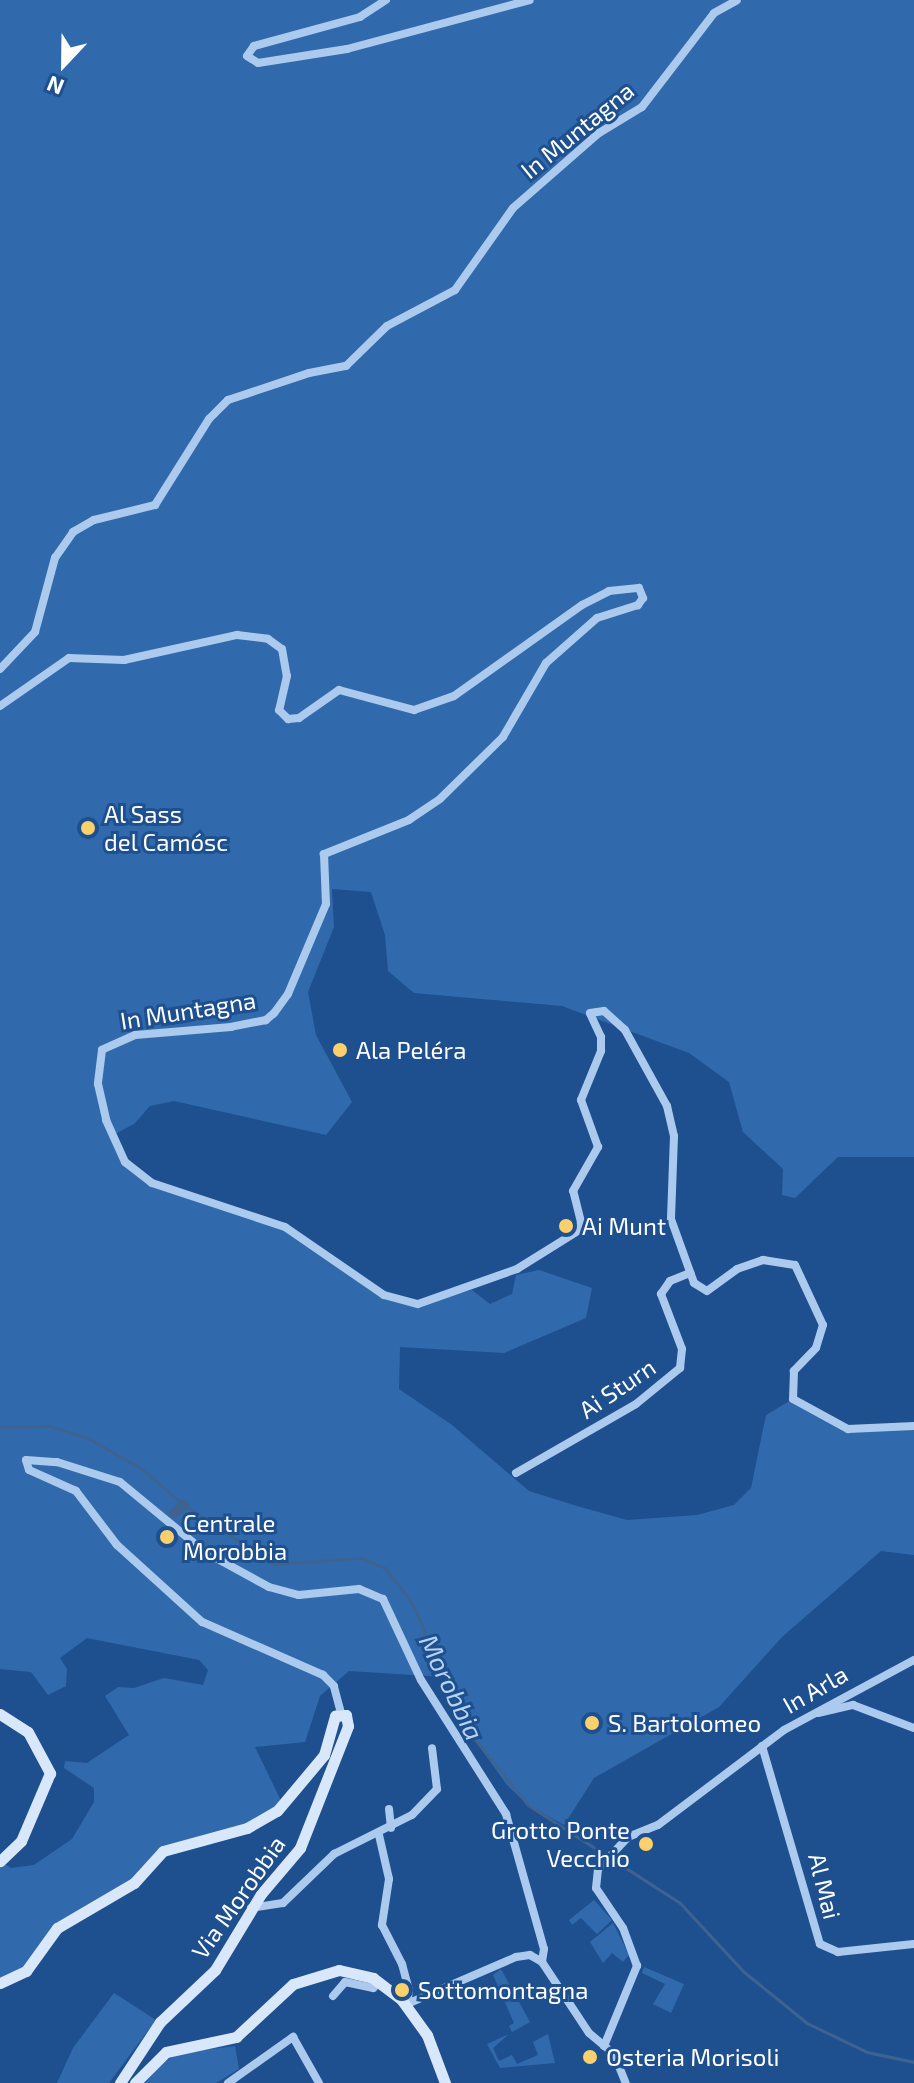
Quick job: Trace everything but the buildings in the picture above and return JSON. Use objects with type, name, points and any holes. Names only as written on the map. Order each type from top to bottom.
[{"type":"street","points":[[386,0],[360,17],[254,46],[247,56],[258,63],[347,49],[530,0]]},
{"type":"street","name":"In Muntagna","points":[[0,669],[35,632],[52,565],[68,537],[87,522],[142,511],[158,502],[195,440],[228,400],[346,366],[387,326],[459,287],[509,212],[599,133],[642,107],[726,4],[737,0]]},
{"type":"street","name":"In Muntagna","points":[[0,706],[69,658],[124,660],[244,635],[268,639],[282,649],[287,676],[279,707],[288,719],[299,718],[339,690],[414,710],[454,696],[595,598],[619,588],[641,590],[638,605],[597,618],[546,663],[503,737],[440,799],[409,820],[324,854],[326,904],[288,994],[274,1013],[266,1020],[231,1027],[118,1040],[102,1050],[98,1084],[117,1150],[137,1174],[285,1227],[384,1295],[418,1304],[517,1269],[578,1231],[581,1222],[573,1191],[598,1147],[581,1100],[601,1051],[601,1037],[590,1013],[604,1011],[625,1030],[667,1106],[674,1136],[671,1219],[690,1273]]},
{"type":"street","points":[[690,1273],[700,1289],[707,1291],[737,1269],[763,1260],[795,1265],[823,1325],[816,1348],[794,1371],[793,1399],[848,1429],[914,1426]]},
{"type":"street","name":"Ai Sturn","points":[[516,1473],[636,1404],[680,1368],[682,1349],[661,1294],[670,1281],[690,1273]]},
{"type":"street","points":[[0,1983],[29,1969],[57,1928],[134,1883],[163,1851],[247,1828],[277,1811],[321,1761],[335,1716],[343,1713],[334,1686],[319,1672],[202,1622],[117,1545],[76,1491],[29,1470],[26,1460],[78,1467],[120,1482],[205,1552],[269,1587],[299,1595],[359,1589],[383,1599],[421,1680],[506,1814],[544,1949],[542,1962]]},
{"type":"street","name":"In Arla","points":[[604,2046],[637,1966],[623,1928],[596,1888],[598,1869],[623,1841],[658,1825],[762,1746],[813,1713],[914,1660]]},
{"type":"street","points":[[813,1713],[853,1705],[914,1728]]},
{"type":"street","name":"Via Morobbia","points":[[120,2083],[160,2022],[215,1970],[251,1908],[307,1835],[348,1726],[343,1713]]},
{"type":"street","points":[[0,1714],[28,1732],[50,1773],[21,1841],[0,1861]]},
{"type":"street","name":"Al Mai","points":[[762,1746],[820,1944],[838,1952],[914,1944]]},
{"type":"street","points":[[251,1908],[283,1903],[334,1854],[391,1828],[436,1790],[432,1748]]},
{"type":"street","points":[[389,1809],[391,1828]]},
{"type":"street","points":[[379,1835],[389,1879],[382,1925],[402,1964],[409,1990],[407,2005]]},
{"type":"street","points":[[407,2005],[516,1957],[530,1955],[542,1962],[589,2033],[614,2054],[626,2083]]},
{"type":"street","points":[[135,2083],[152,2062],[174,2048],[236,2037],[287,1988],[309,1975],[346,1970],[380,1982],[407,2005],[427,2035],[445,2083]]},
{"type":"street","points":[[333,1996],[345,1982],[373,1988],[380,1982]]},
{"type":"street","points":[[228,2083],[293,2037],[319,2083]]},
{"type":"street","points":[[242,2073],[248,2083]]},
{"type":"shaded area","points":[[0,0],[914,0],[914,1157],[838,1157],[795,1198],[782,1195],[783,1169],[743,1132],[729,1082],[689,1053],[562,1006],[414,993],[388,971],[385,935],[371,892],[332,889],[334,927],[308,992],[316,1035],[352,1102],[326,1135],[174,1101],[150,1106],[134,1124],[111,1136],[137,1174],[285,1227],[385,1295],[418,1304],[472,1290],[490,1304],[512,1294],[516,1275],[539,1270],[592,1288],[586,1318],[504,1353],[400,1347],[399,1389],[452,1425],[529,1491],[627,1520],[697,1515],[734,1505],[751,1488],[766,1415],[793,1399],[848,1429],[914,1426],[914,1555],[881,1551],[782,1637],[719,1707],[594,1778],[564,1825],[528,1805],[507,1785],[469,1732],[445,1677],[349,1671],[320,1696],[305,1742],[255,1747],[283,1805],[263,1821],[176,1844],[140,1878],[63,1923],[41,1955],[0,1983],[0,1861],[11,1868],[34,1865],[72,1839],[94,1802],[94,1788],[64,1768],[65,1761],[87,1763],[129,1735],[105,1696],[118,1687],[134,1688],[164,1678],[203,1685],[208,1670],[199,1660],[87,1638],[60,1658],[67,1669],[66,1686],[48,1695],[31,1672],[0,1669]]},
{"type":"shaded area","points":[[594,1900],[612,1920],[597,1934],[581,1918],[572,1925],[569,1920]]},
{"type":"shaded area","points":[[613,1923],[629,1955],[623,1962],[612,1953],[603,1963],[590,1942]]},
{"type":"shaded area","points":[[644,1967],[684,1984],[671,2013],[653,2004],[665,1984],[642,1973]]},
{"type":"shaded area","points":[[501,1969],[530,2022],[512,2032],[509,2026],[514,2023],[493,1975]]},
{"type":"shaded area","points":[[114,1993],[156,2020],[109,2083],[57,2083],[73,2048]]},
{"type":"shaded area","points":[[509,2034],[493,2048],[499,2061],[512,2055],[517,2064],[538,2055],[533,2042],[548,2034],[555,2063],[500,2068],[487,2044]]},
{"type":"shaded area","points":[[235,2046],[239,2069],[216,2083],[145,2083],[161,2064],[179,2053]]},
{"type":"waterway","name":"Morobbia","points":[[0,1427],[49,1426],[86,1437],[142,1469],[184,1505],[274,1564],[361,1558],[385,1568],[412,1603],[469,1732],[528,1805],[680,1903],[744,1972],[807,2023],[867,2052],[914,2062]]},
{"type":"waterway","points":[[174,1513],[184,1505]]},
{"type":"place","name":"Al Sass del Camósc","points":[[88,828]]},
{"type":"place","name":"Ala Peléra","points":[[340,1050]]},
{"type":"place","name":"Ai Munt","points":[[566,1226]]},
{"type":"place","name":"Centrale Morobbia","points":[[167,1537]]},
{"type":"place","name":"S. Bartolomeo","points":[[592,1723]]},
{"type":"place","name":"Grotto Ponte Vecchio","points":[[646,1844]]},
{"type":"place","name":"Sottomontagna","points":[[402,1990]]},
{"type":"place","name":"Osteria Morisoli","points":[[590,2057]]}]
